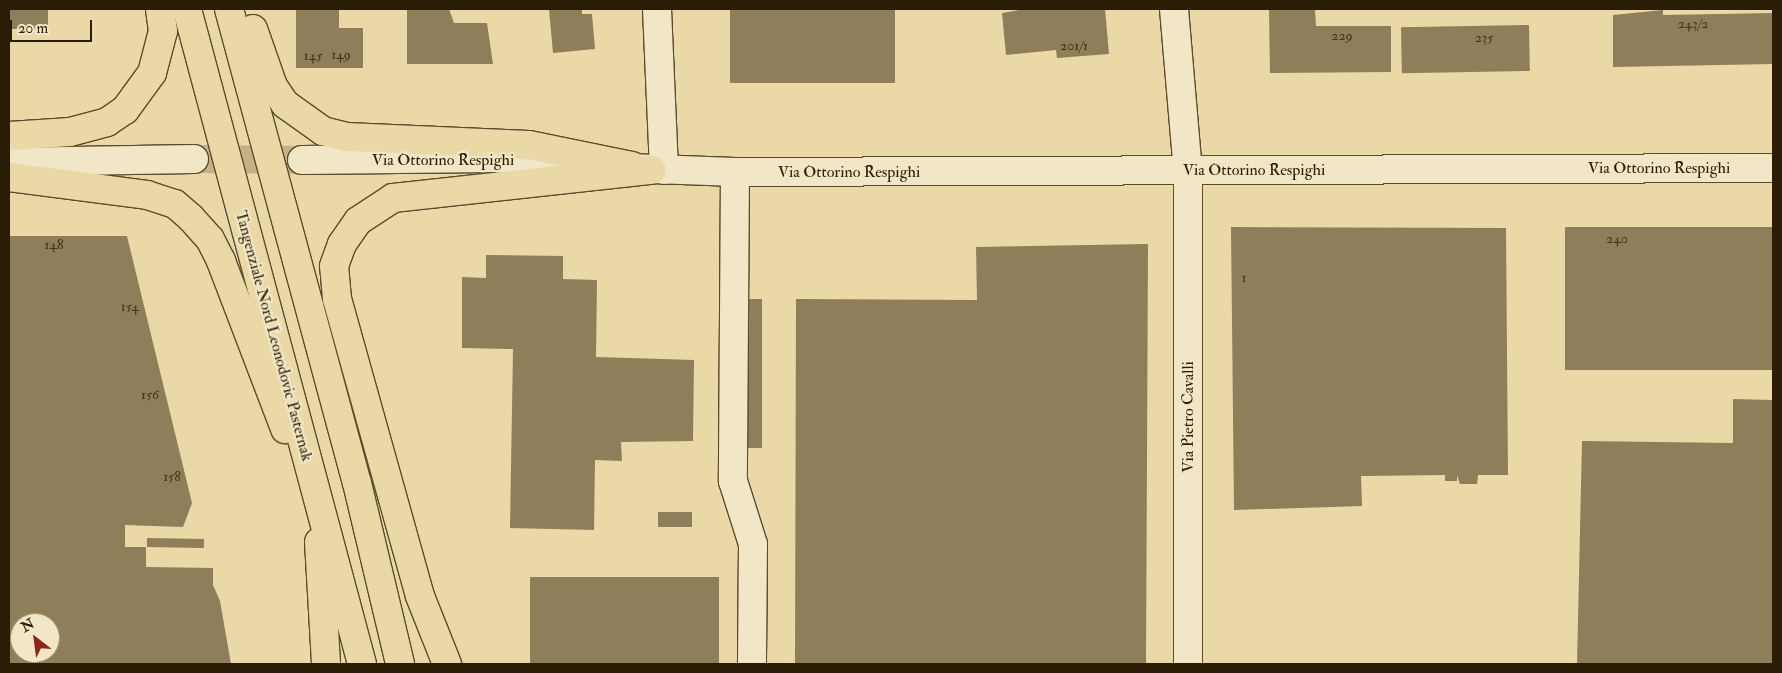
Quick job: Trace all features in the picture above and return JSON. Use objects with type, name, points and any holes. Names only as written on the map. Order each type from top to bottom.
[{"type":"highway","points":[[9,136],[70,132],[107,122],[125,110],[152,73],[163,31],[160,9]]},
{"type":"highway","name":"Tangenziale Nord Leonodovic Pasternak","points":[[187,9],[362,664]]},
{"type":"highway","points":[[229,9],[357,483],[400,664]]},
{"type":"highway","points":[[247,9],[273,86],[302,120],[323,131],[347,138],[529,145],[657,170]]},
{"type":"highway","points":[[446,664],[420,596],[337,299],[334,266],[342,244],[358,221],[394,198],[657,170]]},
{"type":"highway","points":[[9,176],[146,195],[175,204],[192,218],[210,239],[221,261],[269,392],[319,505],[326,664]]},
{"type":"highway","points":[[357,483],[431,664]]},
{"type":"street","points":[[657,9],[657,170]]},
{"type":"street","name":"Via Pietro Cavalli","points":[[1174,9],[1188,170],[1188,664]]},
{"type":"street","name":"Via Ottorino Respighi","points":[[302,160],[495,158],[657,170],[735,172],[1773,168]]},
{"type":"street","points":[[9,162],[194,159]]},
{"type":"street","points":[[735,172],[733,481],[753,544],[752,664]]},
{"type":"building","points":[[9,9],[48,9],[48,29],[9,29]]},
{"type":"building","points":[[296,9],[339,9],[339,28],[363,28],[363,68],[296,68]]},
{"type":"building","points":[[407,9],[449,9],[454,23],[487,23],[493,64],[407,64]]},
{"type":"building","points":[[549,9],[582,9],[582,14],[592,14],[595,49],[553,53]]},
{"type":"building","points":[[730,9],[895,9],[895,83],[730,83]]},
{"type":"building","points":[[1025,9],[1105,9],[1109,54],[1057,58],[1056,50],[1006,55],[1002,13]]},
{"type":"building","points":[[1269,9],[1315,9],[1316,26],[1391,26],[1391,72],[1270,73]]},
{"type":"building","points":[[1663,10],[1663,15],[1773,13],[1773,64],[1613,67],[1613,15]]},
{"type":"building","points":[[1529,25],[1530,71],[1402,73],[1401,27]]},
{"type":"building","points":[[1231,227],[1506,228],[1508,475],[1478,475],[1477,484],[1460,484],[1457,475],[1457,481],[1445,481],[1445,475],[1361,476],[1362,506],[1234,510]]},
{"type":"building","points":[[1565,227],[1773,227],[1773,370],[1565,370]]},
{"type":"building","points":[[9,236],[127,236],[192,503],[183,527],[125,525],[125,547],[146,547],[146,567],[213,568],[213,585],[220,601],[231,664],[9,664]]},
{"type":"building","points":[[1148,244],[1146,664],[795,664],[796,299],[977,300],[976,247]]},
{"type":"building","points":[[486,255],[563,256],[563,279],[597,280],[596,357],[694,360],[693,441],[621,442],[622,461],[595,460],[594,530],[510,528],[513,349],[462,348],[462,277],[486,278]]},
{"type":"building","points":[[745,299],[762,299],[762,448],[745,448]]},
{"type":"building","points":[[1733,399],[1773,400],[1773,664],[1577,664],[1582,441],[1733,443]]},
{"type":"building","points":[[658,512],[692,512],[692,527],[658,527]]},
{"type":"building","points":[[147,538],[204,539],[204,548],[147,547]]},
{"type":"building","points":[[530,577],[719,577],[719,664],[530,664]]},
{"type":"tunnel","points":[[194,159],[302,160]]}]
